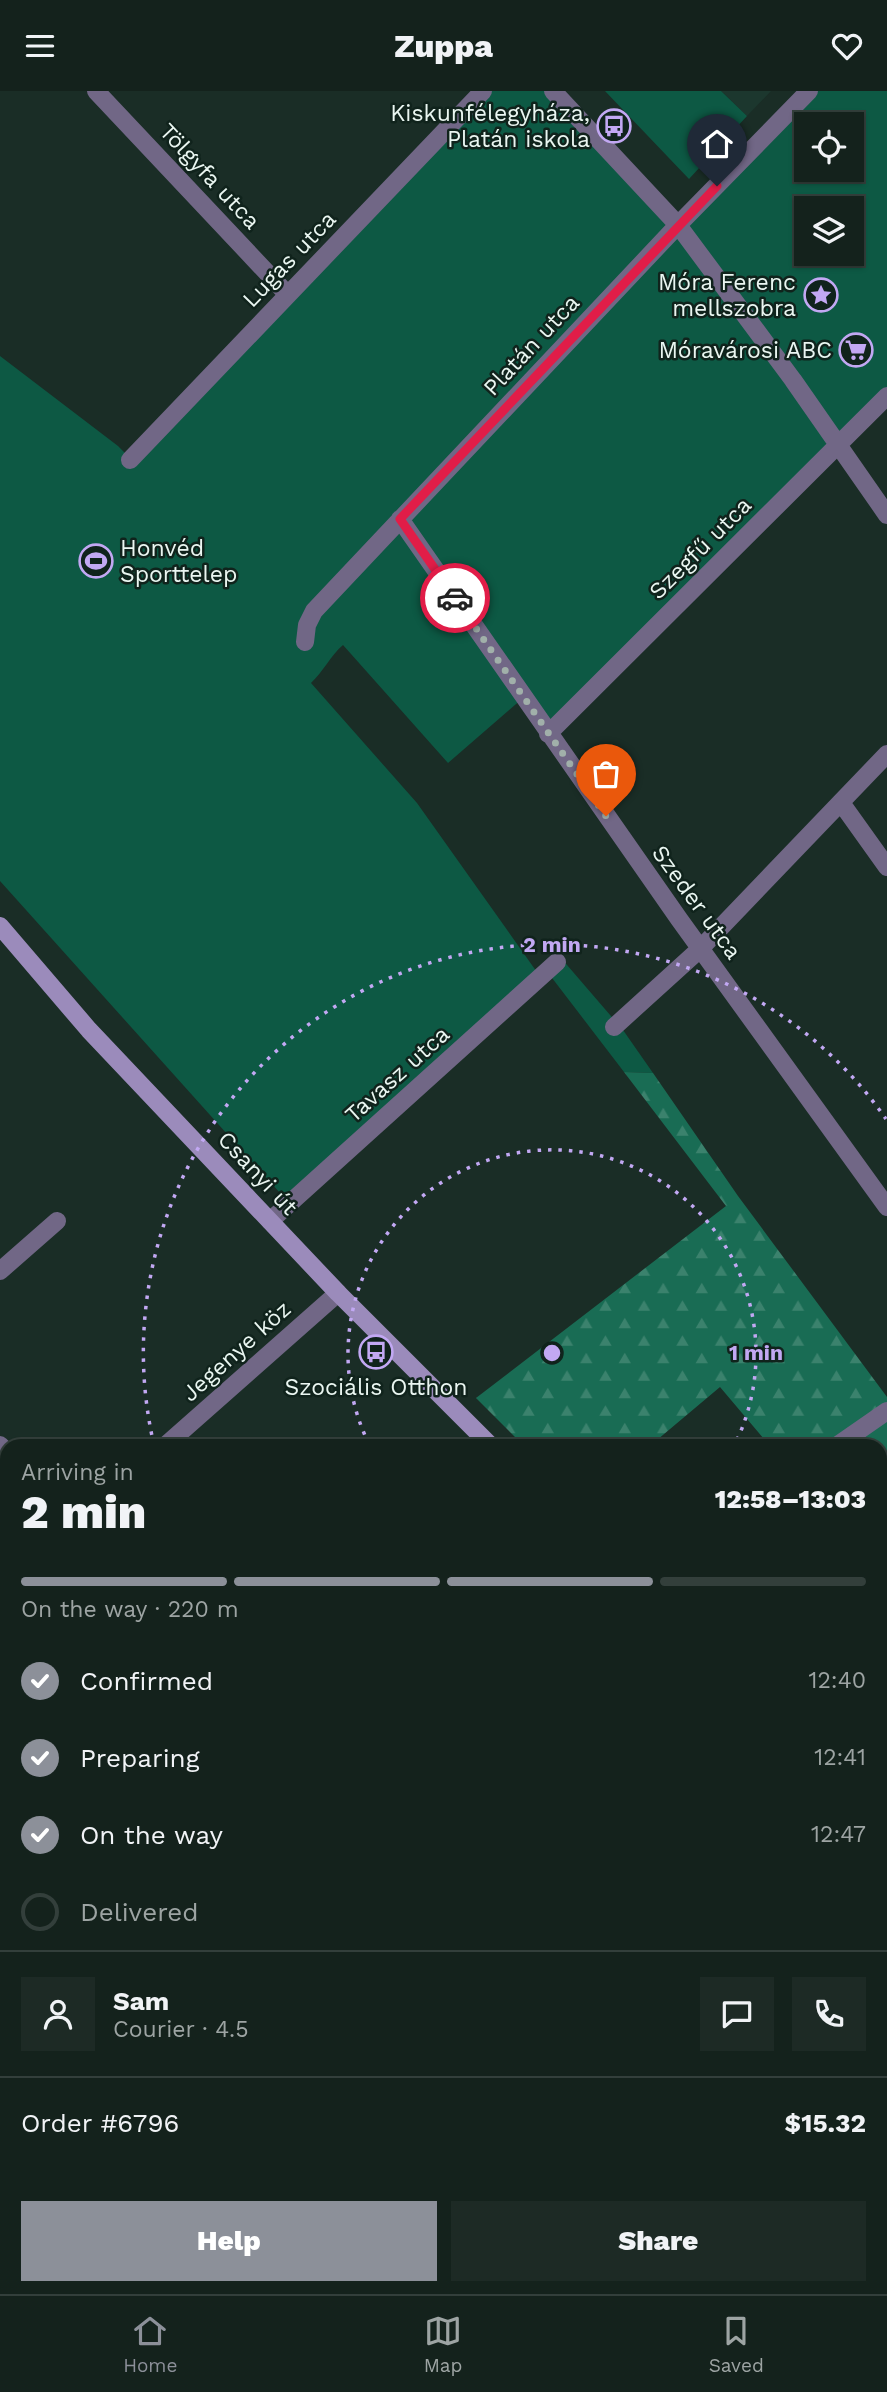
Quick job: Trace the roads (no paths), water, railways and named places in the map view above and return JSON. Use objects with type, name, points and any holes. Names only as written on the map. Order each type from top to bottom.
[{"type":"street","name":"Tölgyfa utca","points":[[96,91],[288,295]]},
{"type":"street","name":"Lugas utca","points":[[130,460],[483,91]]},
{"type":"street","points":[[553,91],[678,225],[793,380],[887,515]]},
{"type":"street","name":"Platán utca","points":[[305,642],[307,625],[314,611],[678,225],[809,91]]},
{"type":"street","name":"Szegfű utca","points":[[548,734],[887,396]]},
{"type":"street","name":"Szeder utca","points":[[400,519],[700,949],[887,1207]]},
{"type":"street","points":[[614,1027],[700,949],[842,804],[887,754]]},
{"type":"street","points":[[842,804],[887,867]]},
{"type":"street","name":"Csanyi út","points":[[0,926],[89,1030],[338,1293],[484,1439]]},
{"type":"street","name":"Tavasz utca","points":[[270,1221],[557,962]]},
{"type":"street","points":[[0,1271],[57,1221]]},
{"type":"street","name":"Jegenye köz","points":[[173,1439],[338,1293]]},
{"type":"street","points":[[847,1439],[887,1411]]},
{"type":"place","name":"Kiskunfélegyháza, Platán iskola","points":[[614,126]]},
{"type":"place","name":"Móra Ferenc mellszobra","points":[[821,295]]},
{"type":"place","name":"Móravárosi ABC","points":[[856,350]]},
{"type":"place","name":"Honvéd Sporttelep","points":[[96,561]]},
{"type":"place","name":"Szociális Otthon","points":[[376,1352]]}]
